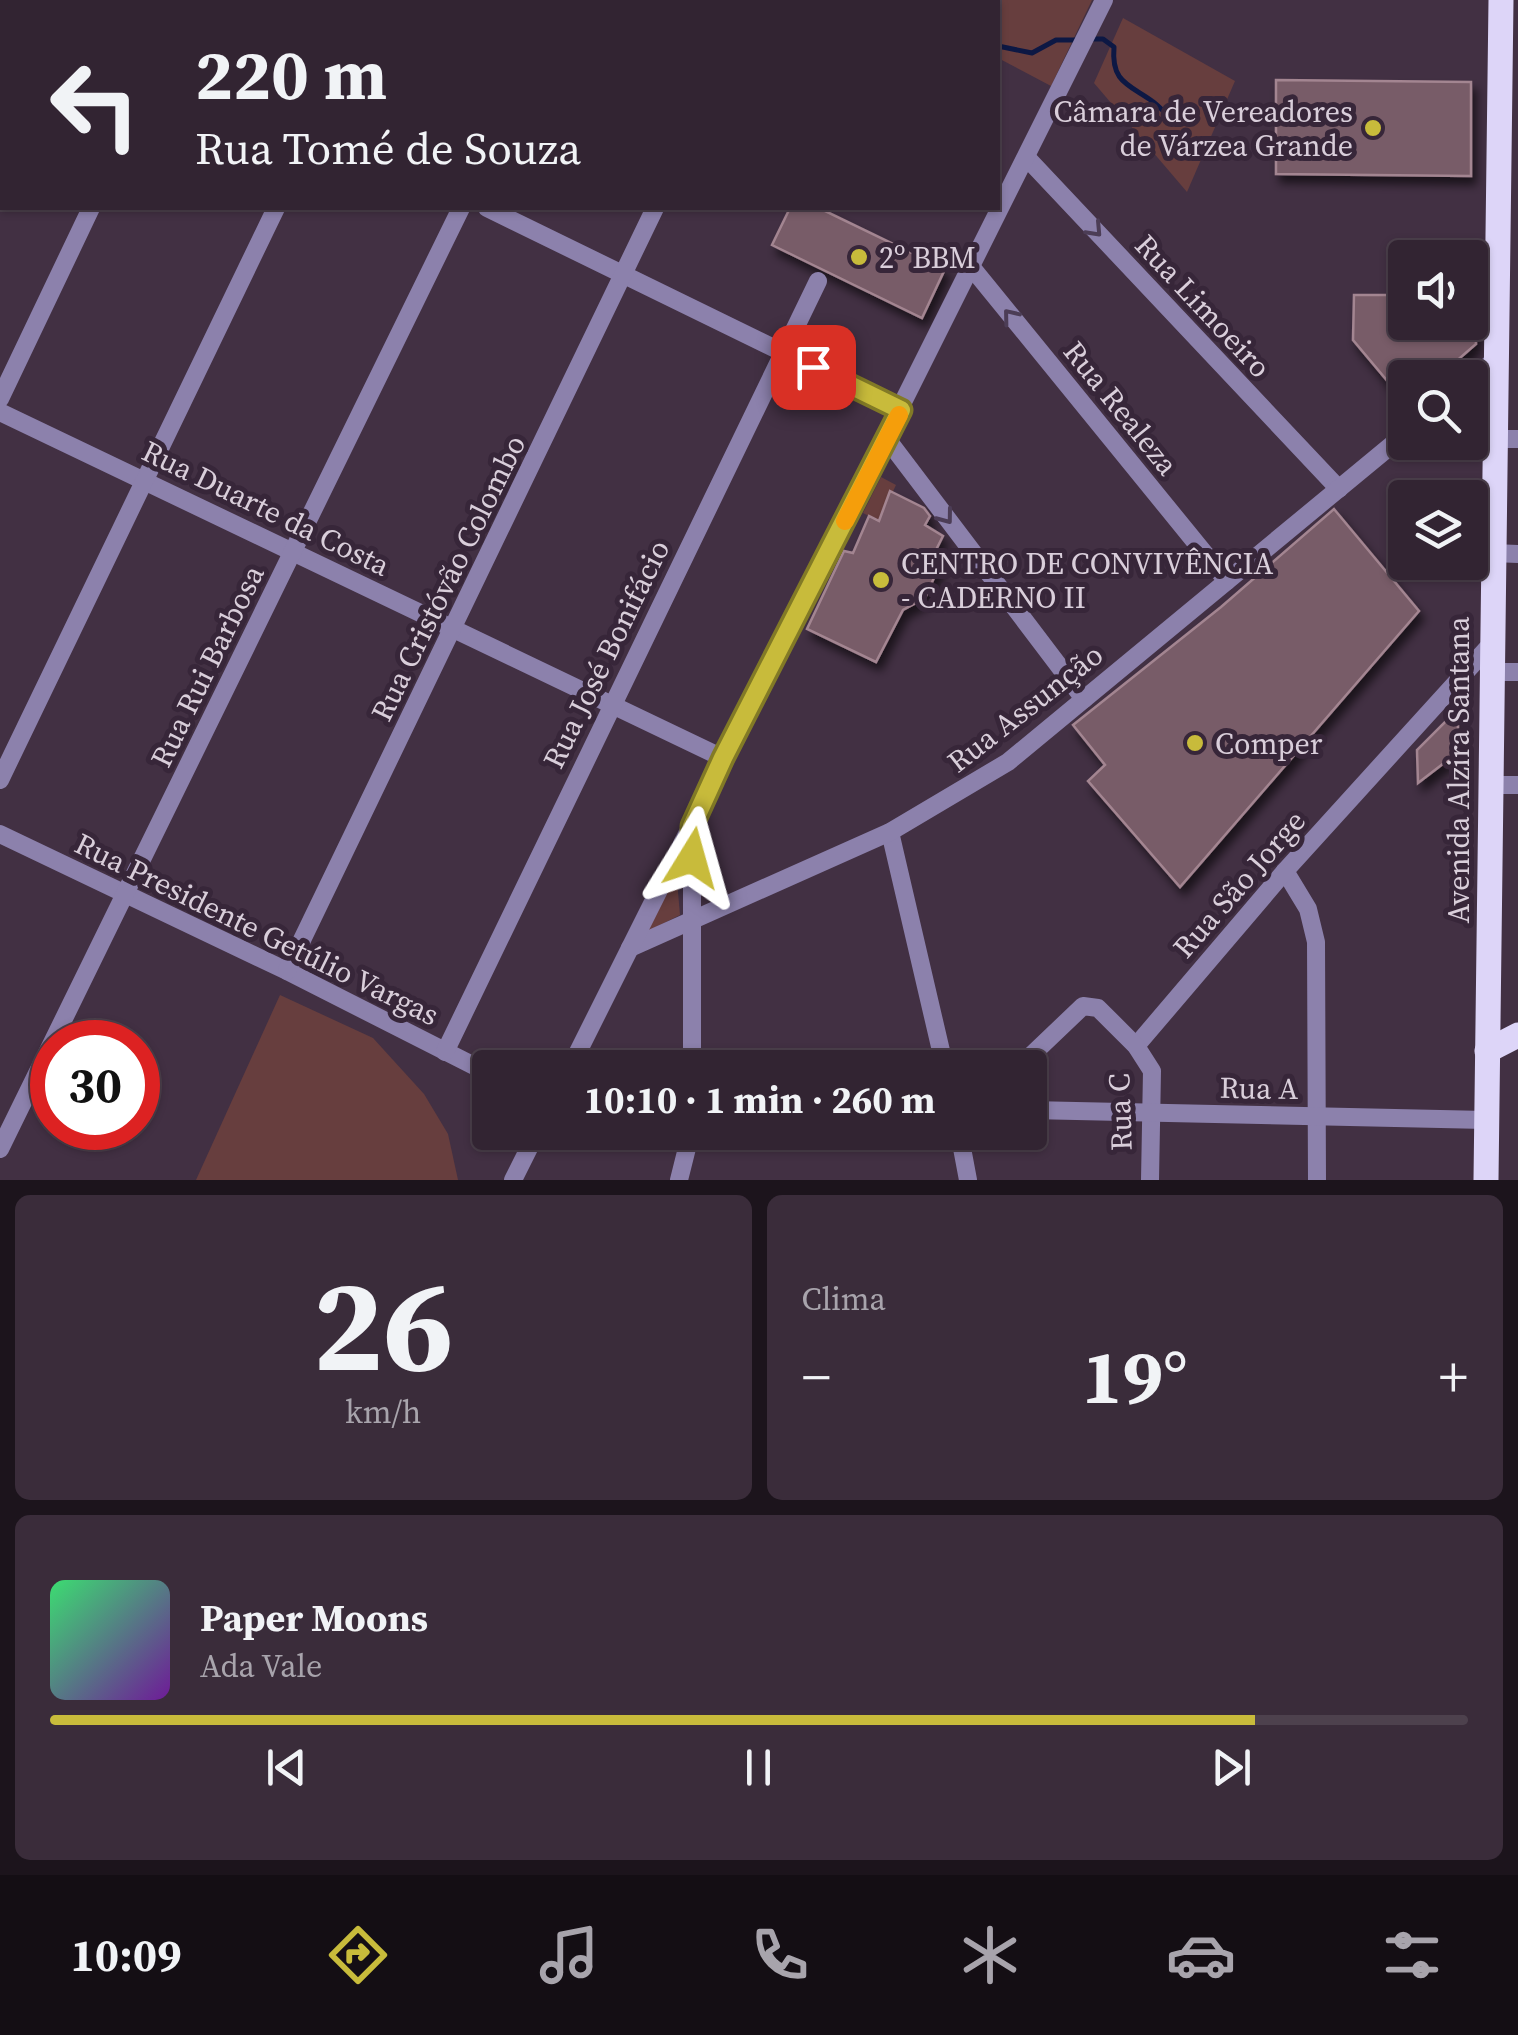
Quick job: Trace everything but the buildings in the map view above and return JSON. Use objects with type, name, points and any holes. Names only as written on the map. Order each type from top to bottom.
[{"type":"main road","name":"Avenida Alzira Santana","points":[[1486,1180],[1487,1050],[1506,785],[1505,672],[1492,643],[1505,553],[1506,439],[1495,360],[1507,324],[1509,96],[1502,0]]},
{"type":"main road","points":[[1487,1050],[1518,1035]]},
{"type":"street","points":[[579,1050],[1104,0]]},
{"type":"street","name":"Rua Limoeiro","points":[[1028,158],[1339,488]]},
{"type":"street","points":[[0,399],[90,210]]},
{"type":"street","points":[[0,780],[275,210]]},
{"type":"street","name":"Rua Rui Barbosa","points":[[0,1149],[461,210]]},
{"type":"street","points":[[491,210],[901,410]]},
{"type":"street","name":"Rua Cristóvão Colombo","points":[[287,971],[654,210]]},
{"type":"street","name":"Rua Realeza","points":[[972,270],[1227,581]]},
{"type":"street","name":"Rua José Bonifácio","points":[[445,1052],[818,281]]},
{"type":"street","points":[[1488,366],[1495,360]]},
{"type":"street","name":"Rua Duarte da Costa","points":[[0,412],[723,758]]},
{"type":"street","points":[[887,439],[1084,698]]},
{"type":"street","name":"Rua Assunção","points":[[630,948],[890,832],[1008,762],[1388,448]]},
{"type":"street","name":"Rua São Jorge","points":[[1136,1046],[1285,870],[1492,643]]},
{"type":"street","points":[[692,826],[692,1050]]},
{"type":"street","points":[[890,832],[941,1050]]},
{"type":"street","name":"Rua Presidente Getúlio Vargas","points":[[0,834],[287,971],[472,1065]]},
{"type":"street","points":[[1285,870],[1308,909],[1316,942],[1318,1180]]},
{"type":"street","points":[[1037,1050],[1083,1006],[1098,1008],[1136,1046]]},
{"type":"street","name":"Rua C","points":[[1136,1046],[1152,1071],[1150,1180]]},
{"type":"street","name":"Rua A","points":[[1047,1111],[1486,1120]]},
{"type":"street","points":[[514,1180],[528,1150]]},
{"type":"street","points":[[679,1180],[686,1150]]},
{"type":"street","points":[[691,1150],[692,1180]]},
{"type":"street","points":[[962,1150],[968,1180]]},
{"type":"shaded area","points":[[1000,0],[1092,0],[1051,86],[1000,59]]},
{"type":"shaded area","points":[[1123,18],[1235,81],[1187,192],[1094,83]]},
{"type":"shaded area","points":[[881,477],[896,485],[879,521],[863,513]]},
{"type":"shaded area","points":[[676,869],[680,915],[646,932]]},
{"type":"shaded area","points":[[280,995],[373,1038],[424,1094],[448,1134],[458,1180],[196,1180]]},
{"type":"waterway","points":[[1087,39],[1103,39],[1114,47],[1118,75],[1176,124]]},
{"type":"waterway","points":[[1000,46],[1032,53],[1056,40],[1076,40]]},
{"type":"slow traffic","points":[[845,521],[899,415]]},
{"type":"place","name":"Câmara de Vereadores de Várzea Grande","points":[[1373,128]]},
{"type":"place","name":"2º BBM","points":[[859,257]]},
{"type":"place","name":"CENTRO DE CONVIVÊNCIA - CADERNO II","points":[[881,580]]},
{"type":"place","name":"Comper","points":[[1195,743]]},
{"type":"route","points":[[692,858],[692,826],[723,758],[901,410],[813,367]]}]
